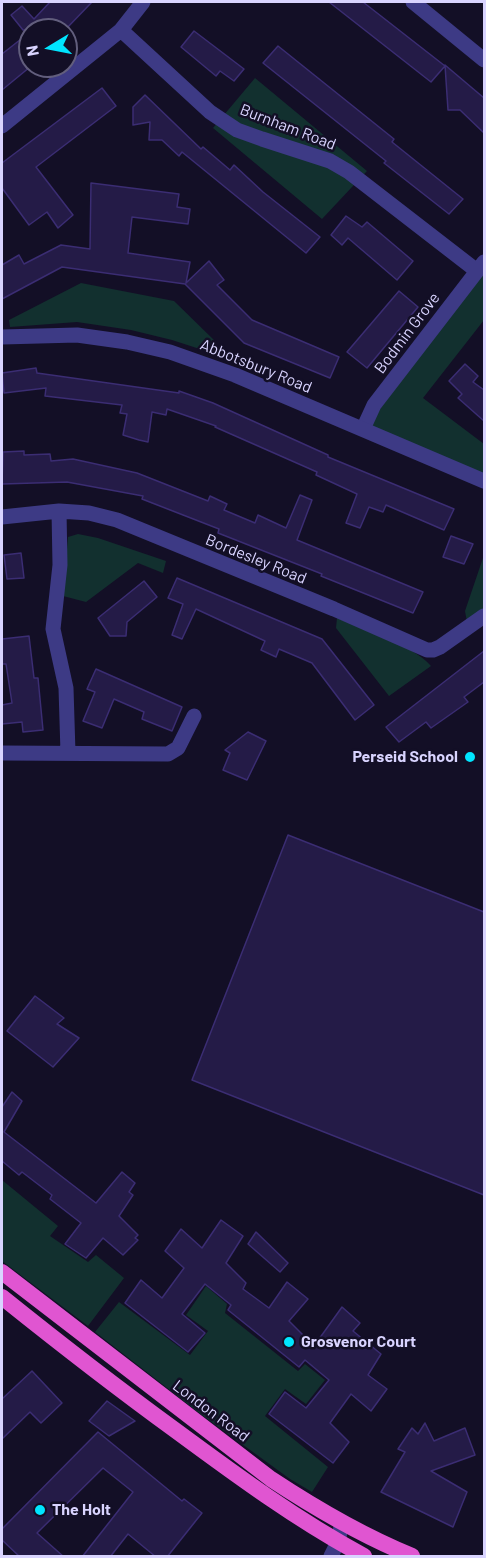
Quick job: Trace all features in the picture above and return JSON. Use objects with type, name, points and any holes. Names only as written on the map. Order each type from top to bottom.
[{"type":"highway","name":"London Road","points":[[2,1272],[224,1444],[303,1500],[412,1557]]},
{"type":"highway","points":[[2,1297],[110,1382],[294,1515],[335,1549],[364,1557]]},
{"type":"street","points":[[2,126],[121,30],[143,2]]},
{"type":"street","points":[[413,2],[484,60]]},
{"type":"street","name":"Burnham Road","points":[[121,30],[210,112],[237,129],[262,140],[330,161],[350,172],[481,267]]},
{"type":"street","name":"Bodmin Grove","points":[[363,429],[374,405],[481,267]]},
{"type":"street","name":"Abbotsbury Road","points":[[2,337],[77,335],[170,351],[235,375],[484,482]]},
{"type":"street","points":[[59,511],[60,565],[53,629],[66,688],[68,753]]},
{"type":"street","name":"Bordesley Road","points":[[2,517],[59,511],[90,513],[117,520],[427,650],[440,647],[484,616]]},
{"type":"street","points":[[2,753],[168,754],[178,748],[194,716]]},
{"type":"street","points":[[335,1549],[342,1522]]},
{"type":"green space","points":[[255,78],[367,171],[322,219],[213,128]]},
{"type":"green space","points":[[484,269],[484,320],[423,398],[484,444],[484,477],[368,425]]},
{"type":"green space","points":[[81,283],[174,301],[216,342],[212,353],[131,330],[77,322],[10,327],[9,320]]},
{"type":"green space","points":[[78,534],[98,538],[166,561],[163,573],[138,563],[86,602],[63,596],[68,537]]},
{"type":"green space","points":[[484,555],[484,610],[467,622],[465,611]]},
{"type":"green space","points":[[337,618],[400,644],[423,658],[431,666],[389,696],[336,628]]},
{"type":"green space","points":[[2,1180],[58,1226],[50,1236],[88,1262],[96,1255],[124,1278],[88,1326],[2,1261]]},
{"type":"green space","points":[[206,1286],[227,1304],[225,1313],[298,1371],[305,1364],[325,1380],[306,1404],[285,1389],[265,1416],[328,1467],[312,1492],[290,1479],[202,1415],[95,1332],[119,1302],[190,1355],[208,1331],[186,1315]]},
{"type":"building","points":[[50,2],[92,2],[77,18],[35,18]]},
{"type":"building","points":[[329,2],[363,2],[445,66],[431,82]]},
{"type":"building","points":[[22,6],[33,18],[18,18],[18,24],[11,15]]},
{"type":"building","points":[[194,31],[244,69],[234,81],[220,71],[216,76],[181,47]]},
{"type":"building","points":[[18,41],[18,77],[2,90],[2,54]]},
{"type":"building","points":[[278,46],[394,139],[392,142],[463,199],[449,214],[263,63]]},
{"type":"building","points":[[445,65],[484,98],[484,133],[460,110],[448,110]]},
{"type":"building","points":[[102,88],[116,106],[36,167],[73,215],[58,228],[47,212],[29,225],[2,188],[2,163]]},
{"type":"building","points":[[145,95],[201,149],[203,147],[230,170],[234,165],[263,192],[320,237],[306,253],[182,152],[179,156],[162,140],[149,140],[150,122],[133,125],[133,107]]},
{"type":"building","points":[[91,183],[179,194],[177,207],[190,209],[188,224],[132,217],[128,253],[190,262],[186,283],[209,261],[224,280],[217,285],[252,320],[339,357],[330,378],[244,343],[185,284],[62,267],[2,299],[2,265],[19,255],[24,264],[61,245],[90,249]]},
{"type":"building","points":[[346,216],[362,227],[367,222],[413,261],[397,280],[348,238],[342,245],[331,235]]},
{"type":"building","points":[[399,291],[418,307],[367,368],[347,352]]},
{"type":"building","points":[[465,364],[478,376],[473,382],[484,390],[484,421],[458,398],[462,394],[449,381]]},
{"type":"building","points":[[36,368],[37,373],[179,393],[179,391],[213,403],[328,455],[328,457],[454,509],[444,530],[386,505],[383,512],[369,507],[360,528],[346,523],[357,494],[316,475],[317,472],[216,426],[167,409],[166,415],[152,412],[148,442],[123,435],[127,414],[120,413],[122,405],[45,396],[46,388],[4,393],[2,373]]},
{"type":"building","points":[[24,451],[24,455],[50,454],[51,461],[73,459],[137,473],[208,501],[210,496],[227,504],[224,510],[255,523],[258,515],[286,528],[300,495],[312,500],[297,540],[423,592],[413,613],[218,533],[219,529],[142,499],[143,496],[67,482],[2,484],[3,452]]},
{"type":"building","points":[[451,536],[473,544],[464,564],[443,557]]},
{"type":"building","points":[[21,553],[24,578],[7,579],[4,555]]},
{"type":"building","points":[[177,578],[322,639],[374,705],[355,720],[312,663],[279,649],[276,657],[261,650],[265,641],[196,609],[182,639],[172,635],[183,604],[168,598]]},
{"type":"building","points":[[144,581],[157,597],[127,622],[126,636],[110,636],[98,618]]},
{"type":"building","points":[[29,636],[34,678],[38,678],[43,730],[23,732],[22,722],[2,724],[2,705],[12,703],[6,664],[2,664],[2,639]]},
{"type":"building","points":[[484,651],[484,682],[464,697],[468,702],[431,728],[426,722],[399,742],[386,727]]},
{"type":"building","points":[[96,669],[182,707],[172,731],[142,719],[144,712],[114,699],[102,728],[83,721],[95,692],[87,689]]},
{"type":"building","points":[[248,732],[266,741],[247,780],[223,770],[230,753],[225,750]]},
{"type":"building","points":[[288,835],[484,912],[484,1195],[192,1080]]},
{"type":"building","points":[[35,996],[64,1018],[57,1024],[79,1038],[53,1067],[7,1031]]},
{"type":"building","points":[[12,1092],[22,1101],[4,1132],[96,1203],[122,1172],[135,1183],[129,1192],[133,1195],[119,1216],[138,1235],[135,1238],[138,1240],[123,1255],[103,1238],[86,1258],[65,1244],[81,1223],[50,1199],[52,1195],[22,1172],[19,1175],[2,1161],[2,1107]]},
{"type":"building","name":"Grosvenor Court","points":[[221,1220],[243,1236],[226,1263],[246,1283],[243,1289],[269,1308],[287,1282],[308,1299],[289,1321],[314,1346],[342,1307],[360,1323],[353,1331],[381,1354],[368,1375],[387,1389],[371,1411],[351,1394],[330,1423],[349,1442],[333,1463],[269,1414],[285,1392],[306,1408],[329,1380],[305,1360],[299,1367],[228,1310],[231,1305],[205,1284],[182,1314],[205,1333],[188,1352],[125,1303],[141,1280],[162,1298],[184,1268],[165,1251],[181,1229],[202,1248]]},
{"type":"building","points":[[256,1232],[288,1263],[280,1272],[248,1244]]},
{"type":"building","points":[[32,1371],[62,1403],[41,1423],[30,1412],[2,1439],[2,1399]]},
{"type":"building","points":[[107,1401],[135,1421],[109,1436],[89,1421]]},
{"type":"building","points":[[425,1423],[434,1441],[465,1428],[475,1455],[431,1471],[467,1492],[453,1527],[381,1492],[405,1452],[398,1449],[412,1428],[418,1434]]},
{"type":"building","name":"The Holt","points":[[98,1432],[182,1501],[184,1499],[202,1513],[167,1557],[156,1557],[128,1534],[110,1557],[82,1557],[133,1492],[103,1468],[37,1533],[64,1557],[20,1557],[2,1540],[2,1529]]},
{"type":"place","name":"Perseid School","points":[[470,757]]},
{"type":"place","name":"Grosvenor Court","points":[[289,1342]]},
{"type":"place","name":"The Holt","points":[[40,1510]]}]
